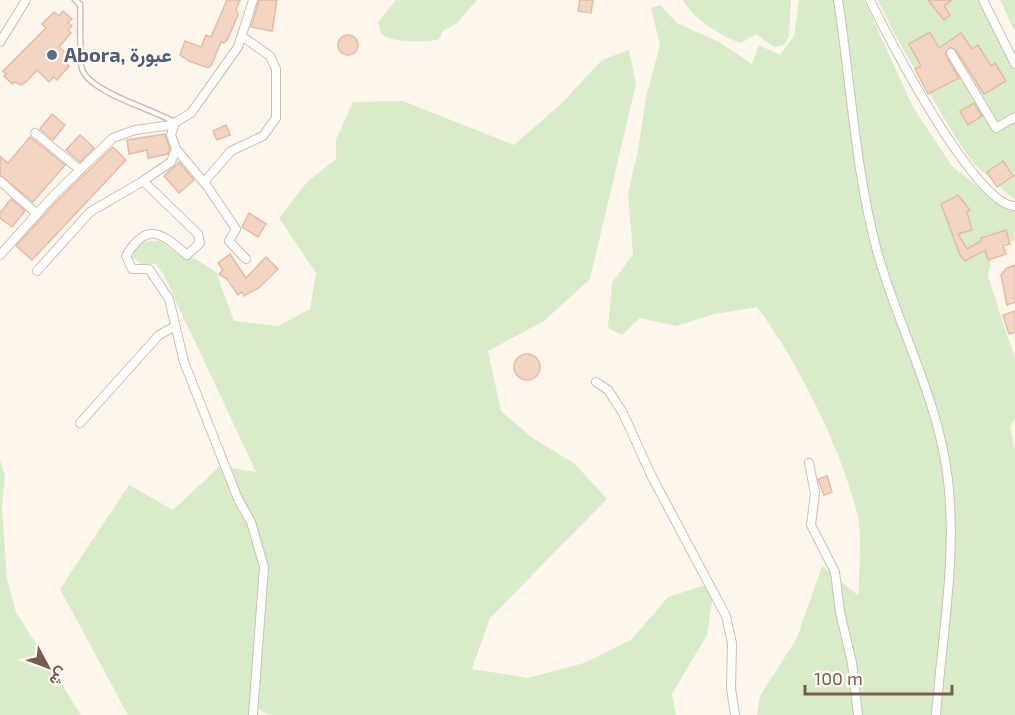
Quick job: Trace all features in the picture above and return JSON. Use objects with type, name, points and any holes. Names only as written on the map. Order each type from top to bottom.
[{"type":"street","points":[[0,42],[27,0]]},
{"type":"street","points":[[0,255],[37,214],[113,138],[135,130],[175,122],[191,113],[243,37],[252,0]]},
{"type":"street","points":[[838,0],[853,119],[878,252],[932,412],[948,480],[951,550],[936,715]]},
{"type":"street","points":[[870,0],[895,53],[954,148],[991,194],[1002,203],[1015,206]]},
{"type":"street","points":[[983,0],[1015,64]]},
{"type":"street","points":[[204,182],[231,151],[263,136],[276,118],[276,69],[270,56],[243,37]]},
{"type":"street","points":[[951,53],[996,128],[1015,117]]},
{"type":"street","points":[[175,122],[171,135],[176,149],[204,182],[236,229],[229,241],[246,259]]},
{"type":"street","points":[[35,133],[80,170]]},
{"type":"street","points":[[38,271],[90,212],[143,182],[171,162],[176,149]]},
{"type":"street","points":[[0,181],[37,214]]},
{"type":"street","points":[[143,182],[198,234],[200,243],[187,255],[164,234],[154,233],[145,237],[126,256],[132,269],[149,269],[168,299],[174,315],[174,327],[206,422],[238,499],[251,522],[264,567],[254,715]]},
{"type":"street","points":[[80,423],[159,335],[174,327]]},
{"type":"street","points":[[596,382],[608,390],[615,400],[651,475],[726,616],[732,643],[730,688],[735,715]]},
{"type":"street","points":[[809,463],[815,494],[811,525],[835,572],[852,663],[858,715]]},
{"type":"lane","points":[[75,0],[80,4],[82,70],[90,80],[123,100],[175,122]]},
{"type":"green space","points":[[396,0],[477,0],[456,24],[443,31],[439,39],[419,41],[393,39],[381,32],[378,22]]},
{"type":"green space","points":[[683,0],[791,0],[789,36],[784,45],[774,47],[756,34],[741,43],[708,26],[687,7]]},
{"type":"green space","points":[[799,0],[864,0],[913,107],[952,166],[1006,209],[1015,211],[1015,240],[994,246],[988,276],[1015,359],[1015,418],[1010,427],[1015,449],[1015,715],[757,715],[760,696],[797,638],[822,566],[859,596],[859,522],[840,460],[816,406],[788,353],[757,307],[715,314],[676,326],[640,318],[622,335],[608,328],[612,283],[633,254],[628,193],[638,151],[646,97],[660,45],[651,8],[660,5],[677,23],[719,42],[752,64],[759,45],[780,55],[794,36]]},
{"type":"green space","points":[[878,0],[981,0],[992,29],[1015,59],[1015,200],[974,164],[959,143],[897,39]]},
{"type":"green space","points":[[1000,0],[1015,0],[1015,32]]},
{"type":"green space","points":[[629,50],[636,84],[590,279],[544,321],[488,351],[501,411],[531,437],[575,464],[607,499],[490,618],[472,669],[528,678],[584,663],[631,640],[668,597],[715,582],[707,635],[672,694],[676,715],[269,715],[254,706],[251,715],[128,715],[60,589],[129,485],[173,510],[220,466],[256,472],[162,272],[156,264],[141,264],[132,257],[139,244],[160,241],[184,258],[194,258],[216,272],[234,321],[278,326],[310,309],[316,273],[279,218],[307,182],[336,159],[336,140],[353,102],[403,101],[514,145],[561,104],[602,60]]},
{"type":"green space","points":[[0,460],[5,476],[2,507],[7,579],[16,612],[81,715],[0,715]]},
{"type":"building","points":[[227,0],[240,0],[236,9],[238,15],[228,38],[224,43],[221,42],[212,64],[208,68],[180,55],[185,41],[201,47],[206,35],[211,37]]},
{"type":"building","points":[[259,0],[277,0],[272,31],[251,27]]},
{"type":"building","points":[[580,0],[593,0],[591,13],[578,11]]},
{"type":"building","points":[[928,0],[952,0],[944,6],[950,15],[944,20]]},
{"type":"building","points":[[63,11],[72,19],[68,22],[72,26],[68,30],[71,33],[59,47],[71,58],[66,63],[69,66],[57,80],[54,77],[49,82],[37,70],[21,85],[14,82],[12,84],[4,76],[6,74],[3,71],[46,28],[42,24],[54,12],[59,16]]},
{"type":"building","points":[[930,32],[939,48],[961,33],[972,49],[978,45],[991,66],[995,63],[1006,81],[984,94],[956,50],[950,47],[945,54],[959,78],[928,94],[915,69],[921,66],[909,44]]},
{"type":"building","points":[[344,35],[352,35],[358,41],[358,49],[352,55],[344,55],[338,49],[338,41]]},
{"type":"building","points":[[974,103],[982,116],[968,125],[960,111]]},
{"type":"building","points":[[52,114],[65,125],[53,140],[40,129]]},
{"type":"building","points":[[226,125],[230,135],[217,140],[213,131]]},
{"type":"building","points":[[165,134],[170,149],[168,154],[148,158],[147,150],[129,154],[127,140]]},
{"type":"building","points":[[80,135],[94,148],[80,162],[66,150]]},
{"type":"building","points":[[30,137],[65,165],[33,202],[0,175],[0,156],[8,163]]},
{"type":"building","points":[[113,147],[126,160],[32,260],[16,246],[59,199]]},
{"type":"building","points":[[1003,161],[1013,176],[997,187],[987,172]]},
{"type":"building","points":[[179,162],[194,180],[179,193],[164,176]]},
{"type":"building","points":[[958,195],[970,210],[967,212],[972,230],[958,234],[967,249],[981,241],[981,238],[1006,230],[1010,244],[1003,246],[1006,254],[988,260],[985,250],[965,261],[960,255],[941,204]]},
{"type":"building","points":[[11,199],[25,211],[12,227],[0,218],[0,213]]},
{"type":"building","points":[[249,213],[266,224],[258,237],[242,227]]},
{"type":"building","points":[[230,254],[246,278],[266,257],[278,269],[260,287],[244,296],[242,292],[238,295],[227,279],[219,274],[223,270],[218,263]]},
{"type":"building","points":[[1015,265],[1015,302],[1007,305],[1001,275],[1007,268]]},
{"type":"building","points":[[1015,311],[1015,332],[1009,334],[1003,315]]},
{"type":"building","points":[[527,354],[537,357],[540,367],[537,377],[527,380],[517,377],[514,367],[517,357]]},
{"type":"building","points":[[827,476],[832,492],[824,495],[818,479]]},
{"type":"place","name":"Abora, عبورة","points":[[52,55]]}]
